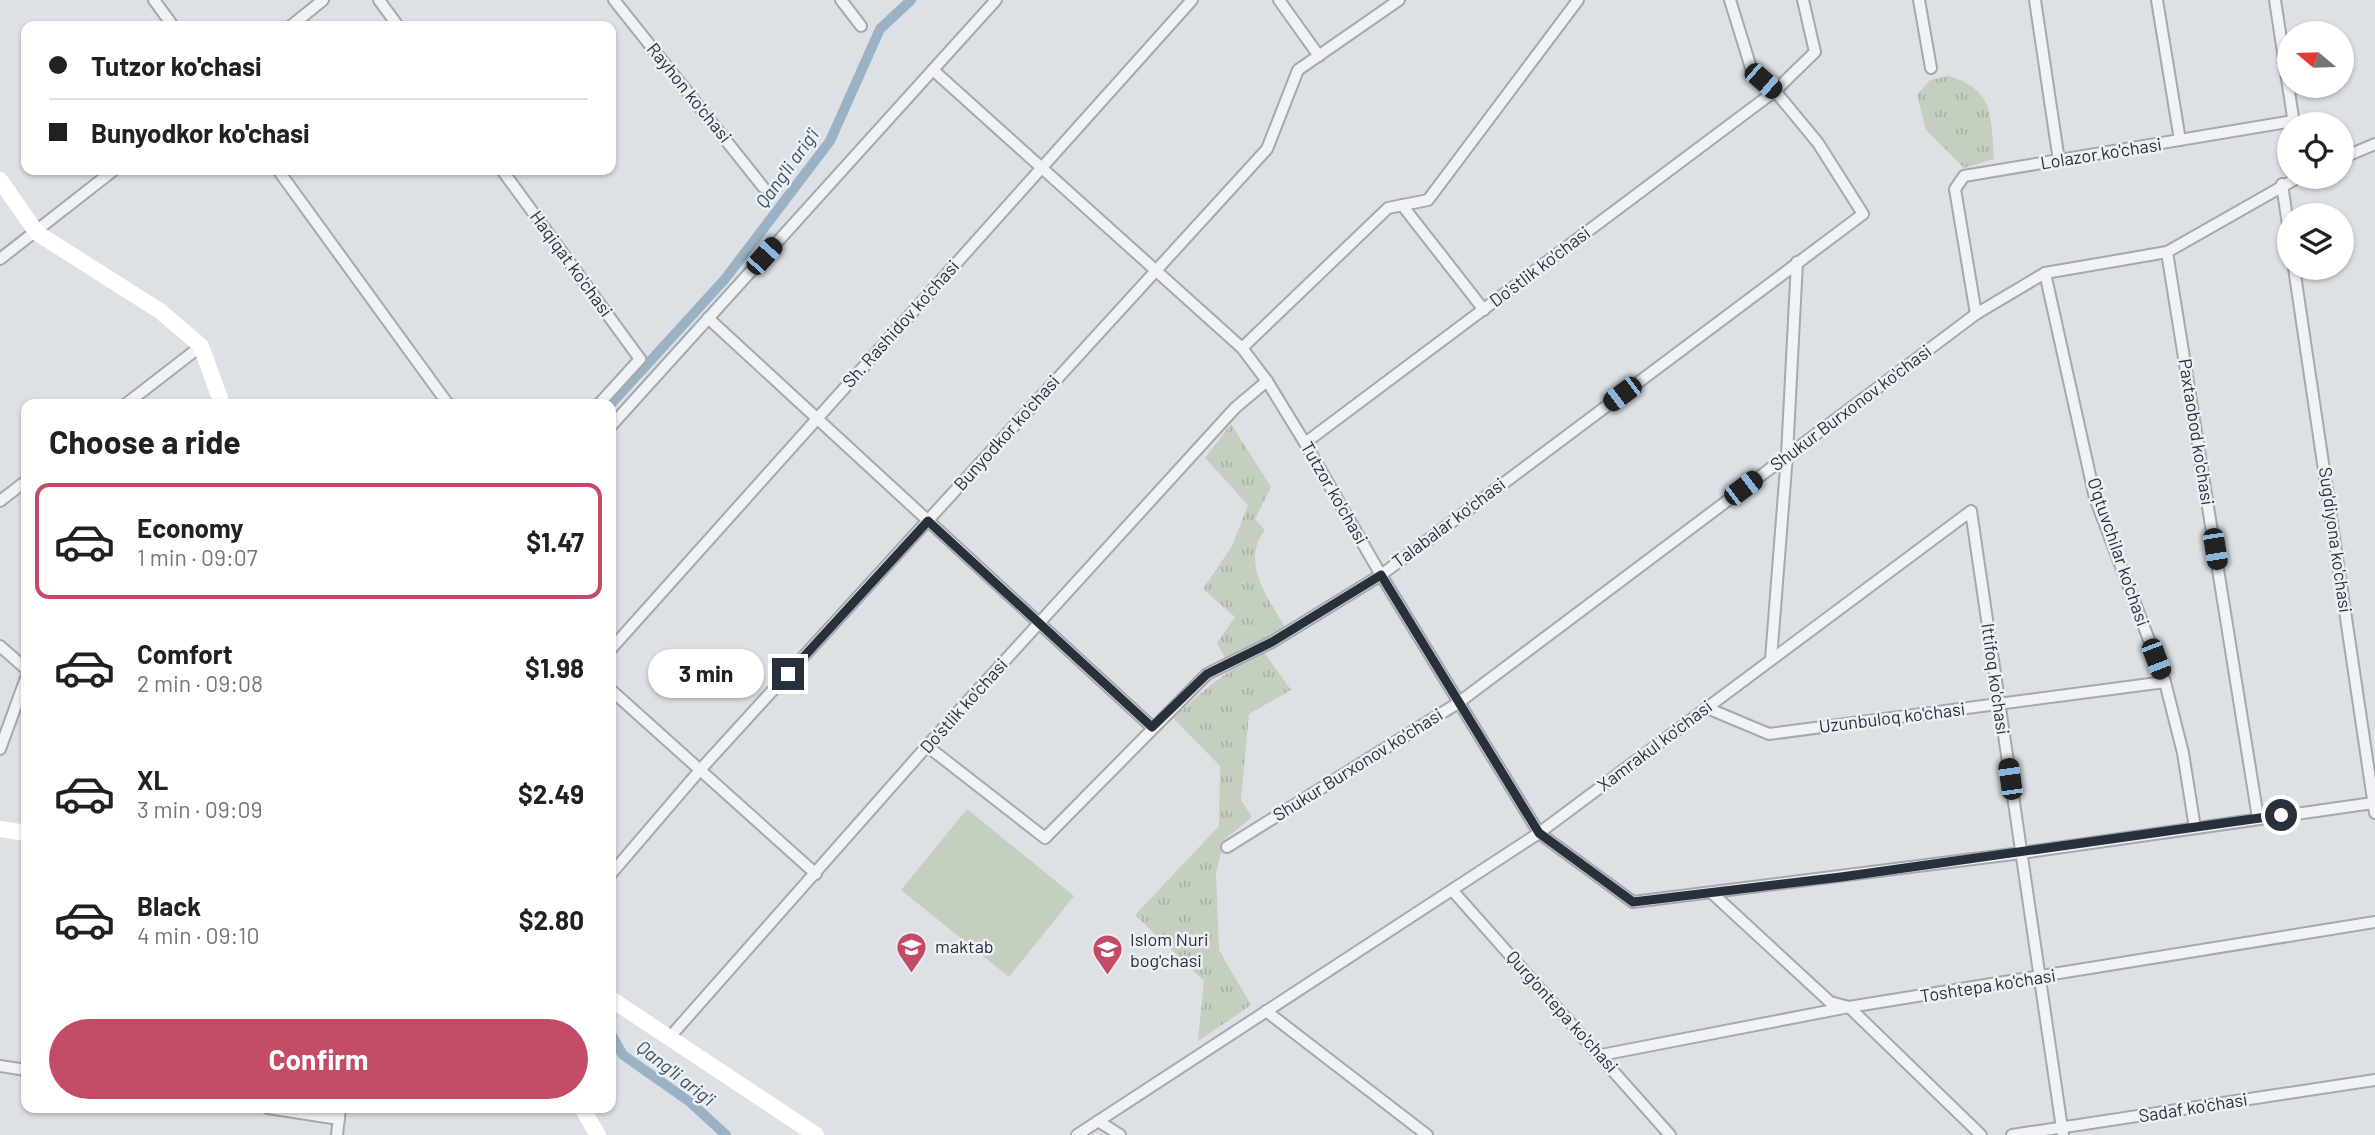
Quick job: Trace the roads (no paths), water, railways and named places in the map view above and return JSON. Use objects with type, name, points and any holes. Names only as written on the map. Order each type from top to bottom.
[{"type":"main road","points":[[0,180],[37,233],[160,311],[201,346],[220,399]]},
{"type":"main road","points":[[0,829],[21,832]]},
{"type":"main road","points":[[616,1002],[816,1135]]},
{"type":"main road","points":[[585,1113],[598,1135]]},
{"type":"street","points":[[154,0],[169,21]]},
{"type":"street","points":[[296,21],[323,0]]},
{"type":"street","points":[[379,0],[394,21]]},
{"type":"street","name":"Rayhon ko'chasi","points":[[614,0],[763,187]]},
{"type":"street","points":[[841,0],[861,26]]},
{"type":"street","points":[[616,420],[996,0]]},
{"type":"street","name":"Sh. Rashidov ko'chasi","points":[[616,643],[1192,0]]},
{"type":"street","points":[[1279,0],[1319,56]]},
{"type":"street","name":"Bunyodkor ko'chasi","points":[[616,868],[700,770],[1267,149],[1298,70],[1399,0]]},
{"type":"street","points":[[1241,348],[1388,208],[1428,200],[1578,0]]},
{"type":"street","points":[[1730,0],[1752,71],[1775,91]]},
{"type":"street","name":"Do'stlik ko'chasi","points":[[1305,443],[1775,91],[1815,52],[1803,0]]},
{"type":"street","points":[[1919,0],[1931,68]]},
{"type":"street","points":[[2035,0],[2059,161]]},
{"type":"street","name":"Lolazor ko'chasi","points":[[1976,314],[1955,189],[1964,176],[2180,140],[2157,0]]},
{"type":"street","points":[[2275,0],[2292,112]]},
{"type":"street","name":"Tutzor ko'chasi","points":[[933,69],[1241,348],[1267,381],[1458,703],[1539,833],[1633,902],[2021,853],[2258,818],[2374,808]]},
{"type":"street","name":"Talabalar ko'chasi","points":[[927,746],[1045,838],[1207,674],[1272,642],[1381,575],[1863,214],[1818,143],[1775,91]]},
{"type":"street","points":[[2180,140],[2277,126]]},
{"type":"street","points":[[2354,153],[2375,144]]},
{"type":"street","points":[[0,259],[37,233],[108,175]]},
{"type":"street","points":[[282,175],[444,399]]},
{"type":"street","name":"Haqiqat ko'chasi","points":[[506,175],[640,359],[604,399]]},
{"type":"street","name":"Shukur Burxonov ko'chasi","points":[[1227,847],[1458,703],[1976,314],[2045,273],[2167,252],[2277,187]]},
{"type":"street","points":[[1402,205],[1484,310]]},
{"type":"street","name":"Paxtaobod ko'chasi","points":[[2167,252],[2258,818]]},
{"type":"street","points":[[1771,659],[1787,455],[1797,262]]},
{"type":"street","name":"O'qtuvchilar ko'chasi","points":[[2045,273],[2095,498],[2165,682],[2183,753],[2195,828]]},
{"type":"street","name":"Sug'diyona ko'chasi","points":[[2296,280],[2374,808]]},
{"type":"street","points":[[708,318],[1152,727]]},
{"type":"street","points":[[132,399],[201,346]]},
{"type":"street","name":"Do'stlik ko'chasi","points":[[668,1038],[927,746],[1235,408],[1267,381]]},
{"type":"street","points":[[0,501],[21,485]]},
{"type":"street","name":"Ittifoq ko'chasi","points":[[1771,659],[1971,510],[2063,1132]]},
{"type":"street","points":[[0,646],[21,665]]},
{"type":"street","name":"Xamrakul ko'chasi","points":[[1077,1135],[1539,833],[1771,659]]},
{"type":"street","name":"Uzunbuloq ko'chasi","points":[[1707,708],[1769,734],[2165,682]]},
{"type":"street","points":[[0,749],[21,692]]},
{"type":"street","points":[[616,694],[816,874]]},
{"type":"street","name":"Qurg'ontepa ko'chasi","points":[[1452,890],[1670,1135]]},
{"type":"street","points":[[1713,894],[1830,1002],[1849,1007],[1981,1135]]},
{"type":"street","name":"Toshtepa ko'chasi","points":[[1601,1055],[1849,1007],[2375,922]]},
{"type":"street","points":[[1266,1011],[1427,1135]]},
{"type":"street","points":[[0,1066],[21,1069]]},
{"type":"street","name":"Sadaf ko'chasi","points":[[2012,1135],[2063,1132],[2375,1080]]},
{"type":"street","points":[[337,1135],[340,1113]]},
{"type":"street","points":[[1098,1121],[1120,1135]]},
{"type":"waterway","name":"Qang'li arig'i","points":[[616,399],[725,279],[830,141],[880,29],[911,0]]},
{"type":"waterway","name":"Qang'li arig'i","points":[[616,1043],[623,1055],[690,1102],[726,1135]]},
{"type":"place","name":"maktab","points":[[912,974]]},
{"type":"place","name":"Islom Nuri bog'chasi","points":[[1107,977]]}]
